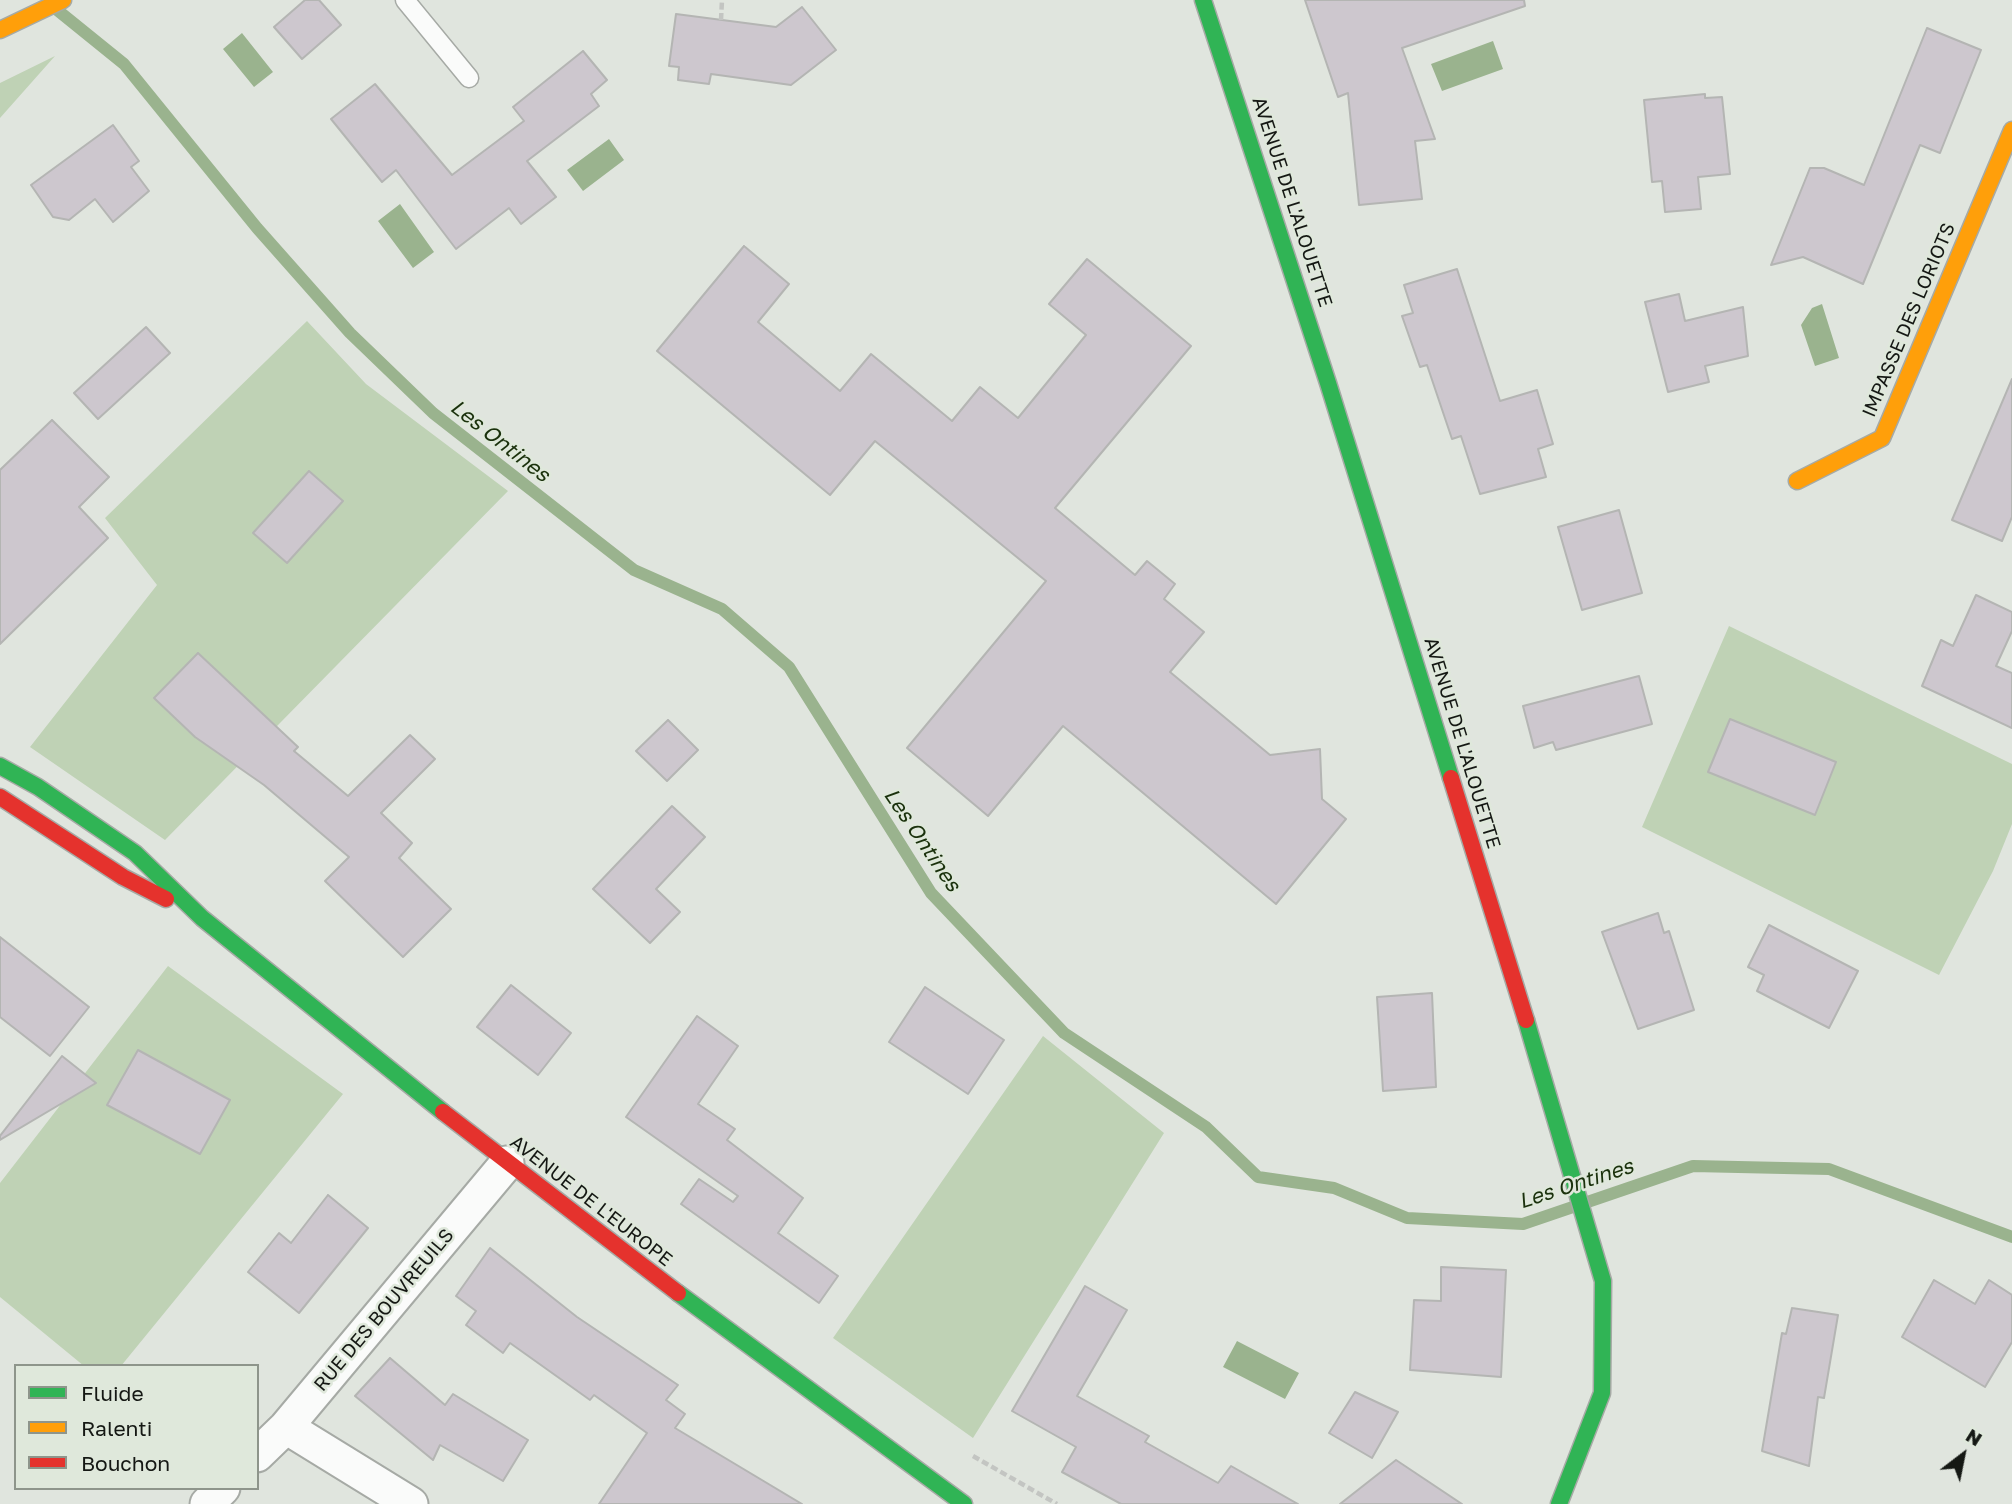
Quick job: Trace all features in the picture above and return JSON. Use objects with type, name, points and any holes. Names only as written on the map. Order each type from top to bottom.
[{"type":"street","points":[[0,30],[63,0]]},
{"type":"street","name":"AVENUE DE L'ALOUETTE","points":[[1203,0],[1298,288],[1572,1168],[1603,1281],[1602,1394],[1559,1504]]},
{"type":"street","name":"IMPASSE DES LORIOTS","points":[[1797,481],[1882,438],[2012,130]]},
{"type":"street","name":"AVENUE DE L'EUROPE","points":[[0,766],[38,787],[135,853],[202,918],[507,1163],[756,1354],[964,1504]]},
{"type":"street","name":"AVENUE DE L'EUROPE","points":[[0,797],[123,877],[202,918]]},
{"type":"street","name":"RUE DES BOUVREUILS","points":[[259,1453],[286,1427],[507,1163]]},
{"type":"street","points":[[286,1427],[411,1504]]},
{"type":"street","points":[[207,1504],[221,1490]]},
{"type":"lane","points":[[405,0],[469,78]]},
{"type":"path","points":[[721,20],[722,0]]},
{"type":"shaded area","points":[[242,33],[273,72],[254,87],[223,49]]},
{"type":"shaded area","points":[[1493,41],[1503,69],[1442,91],[1431,64]]},
{"type":"shaded area","points":[[55,56],[0,118],[0,83]]},
{"type":"shaded area","points":[[609,139],[624,160],[583,191],[567,170]]},
{"type":"shaded area","points":[[400,204],[434,252],[413,268],[378,221]]},
{"type":"shaded area","points":[[1822,304],[1839,358],[1815,366],[1801,325],[1812,308]]},
{"type":"shaded area","points":[[307,321],[366,384],[508,491],[165,840],[30,747],[157,585],[105,518]]},
{"type":"shaded area","points":[[1729,626],[2012,764],[2012,824],[1993,871],[1939,975],[1642,827]]},
{"type":"shaded area","points":[[168,966],[343,1094],[123,1364],[82,1364],[0,1297],[0,1183]]},
{"type":"shaded area","points":[[1043,1036],[1164,1133],[973,1438],[833,1338]]},
{"type":"shaded area","points":[[1237,1341],[1299,1373],[1285,1399],[1223,1367]]},
{"type":"building","points":[[305,0],[319,0],[341,25],[302,59],[274,27]]},
{"type":"building","points":[[1305,0],[1524,0],[1525,6],[1402,48],[1435,139],[1415,141],[1422,199],[1359,205],[1348,93],[1338,97]]},
{"type":"building","points":[[802,7],[836,50],[791,85],[711,74],[709,84],[678,80],[679,67],[669,66],[676,14],[776,27]]},
{"type":"building","points":[[1927,28],[1981,50],[1940,153],[1920,145],[1863,284],[1803,257],[1771,265],[1810,168],[1824,168],[1864,185]]},
{"type":"building","points":[[583,51],[607,80],[591,94],[599,106],[527,161],[556,197],[521,224],[509,208],[456,249],[396,170],[382,182],[331,119],[375,84],[452,175],[524,121],[513,107]]},
{"type":"building","points":[[1705,94],[1705,98],[1722,97],[1730,174],[1698,177],[1701,209],[1665,212],[1662,181],[1652,182],[1644,100]]},
{"type":"building","points":[[113,125],[139,161],[131,167],[149,191],[113,222],[95,199],[69,220],[53,217],[31,185]]},
{"type":"building","points":[[744,246],[789,284],[758,322],[840,391],[871,354],[952,421],[980,387],[1018,418],[1086,335],[1049,304],[1087,259],[1191,346],[1055,508],[1135,575],[1147,561],[1175,584],[1164,599],[1204,632],[1170,672],[1270,755],[1320,749],[1322,799],[1346,819],[1276,904],[1063,726],[988,816],[907,748],[1046,581],[875,441],[830,495],[657,351]]},
{"type":"building","points":[[1457,269],[1500,401],[1537,390],[1553,444],[1538,449],[1546,477],[1480,494],[1461,436],[1452,439],[1427,365],[1420,367],[1402,316],[1413,313],[1404,285]]},
{"type":"building","points":[[1679,294],[1685,321],[1743,307],[1748,356],[1705,366],[1709,382],[1668,392],[1645,302]]},
{"type":"building","points":[[146,327],[170,353],[98,419],[74,393]]},
{"type":"building","points":[[2012,379],[2012,517],[2002,541],[1952,520]]},
{"type":"building","points":[[52,420],[109,477],[79,507],[108,538],[0,644],[0,470]]},
{"type":"building","points":[[309,471],[343,501],[287,563],[253,533]]},
{"type":"building","points":[[1619,510],[1642,593],[1582,610],[1558,527]]},
{"type":"building","points":[[1976,595],[2012,612],[2012,631],[1996,666],[2012,673],[2012,728],[1922,686],[1941,640],[1953,646]]},
{"type":"building","points":[[198,653],[298,747],[294,751],[348,796],[410,735],[435,759],[381,813],[412,843],[399,858],[451,909],[403,957],[325,881],[349,857],[264,785],[195,737],[154,698]]},
{"type":"building","points":[[1639,676],[1652,724],[1556,750],[1553,742],[1534,748],[1523,706]]},
{"type":"building","points":[[1730,719],[1836,762],[1815,815],[1708,772]]},
{"type":"building","points":[[668,720],[698,750],[667,781],[636,751]]},
{"type":"building","points":[[672,806],[705,837],[656,889],[680,912],[650,943],[593,889]]},
{"type":"building","points":[[1658,913],[1664,933],[1669,931],[1694,1010],[1638,1029],[1602,932]]},
{"type":"building","points":[[1769,925],[1858,971],[1829,1028],[1757,991],[1764,975],[1748,967]]},
{"type":"building","points":[[0,937],[89,1007],[50,1056],[0,1017]]},
{"type":"building","points":[[511,985],[571,1033],[538,1075],[477,1027]]},
{"type":"building","points":[[925,987],[1004,1040],[968,1094],[889,1042]]},
{"type":"building","points":[[1432,993],[1436,1087],[1383,1091],[1377,997]]},
{"type":"building","points":[[697,1016],[738,1046],[698,1104],[735,1129],[727,1140],[803,1198],[778,1233],[838,1276],[819,1303],[681,1204],[699,1179],[733,1202],[738,1196],[626,1117]]},
{"type":"building","points":[[138,1050],[230,1100],[200,1154],[107,1105]]},
{"type":"building","points":[[62,1056],[96,1083],[0,1140],[0,1136]]},
{"type":"building","points":[[328,1195],[368,1228],[299,1313],[248,1272],[279,1233],[291,1243]]},
{"type":"building","points":[[490,1248],[577,1317],[678,1385],[666,1400],[685,1414],[675,1428],[802,1504],[599,1504],[647,1433],[594,1395],[590,1400],[510,1343],[503,1353],[466,1325],[476,1311],[456,1296]]},
{"type":"building","points":[[1441,1267],[1506,1270],[1501,1377],[1410,1370],[1414,1300],[1441,1301]]},
{"type":"building","points":[[1934,1280],[1975,1304],[1989,1280],[2012,1295],[2012,1342],[1985,1387],[1902,1337]]},
{"type":"building","points":[[1085,1286],[1127,1310],[1077,1396],[1149,1436],[1145,1442],[1218,1483],[1231,1466],[1298,1504],[1121,1504],[1062,1472],[1076,1447],[1012,1411]]},
{"type":"building","points":[[1792,1308],[1838,1315],[1824,1398],[1818,1397],[1809,1466],[1762,1451],[1782,1333],[1786,1334]]},
{"type":"building","points":[[390,1358],[445,1405],[453,1394],[528,1440],[503,1481],[440,1445],[433,1460],[355,1396]]},
{"type":"building","points":[[1355,1392],[1398,1412],[1372,1458],[1329,1433]]},
{"type":"building","points":[[1396,1460],[1462,1504],[1340,1504]]},
{"type":"waterway","name":"Les Ontines","points":[[56,9],[124,64],[257,228],[350,333],[433,413],[634,570],[722,609],[789,667],[931,893],[1064,1033],[1206,1127],[1258,1177],[1334,1188],[1407,1218],[1523,1224],[1693,1166],[1829,1169],[2012,1237]]},
{"type":"traffic: fast","points":[[1203,0],[1328,383],[1451,778]]},
{"type":"traffic: fast","points":[[0,766],[38,787],[135,853],[202,918],[443,1112]]},
{"type":"traffic: fast","points":[[1526,1020],[1603,1281],[1602,1393],[1559,1504]]},
{"type":"traffic: fast","points":[[678,1293],[964,1504]]},
{"type":"traffic: slow","points":[[0,30],[63,0]]},
{"type":"traffic: slow","points":[[1797,481],[1882,438],[2012,130]]},
{"type":"traffic: jam","points":[[1451,778],[1526,1020]]},
{"type":"traffic: jam","points":[[0,797],[123,877],[166,899]]},
{"type":"traffic: jam","points":[[443,1112],[678,1293]]}]
